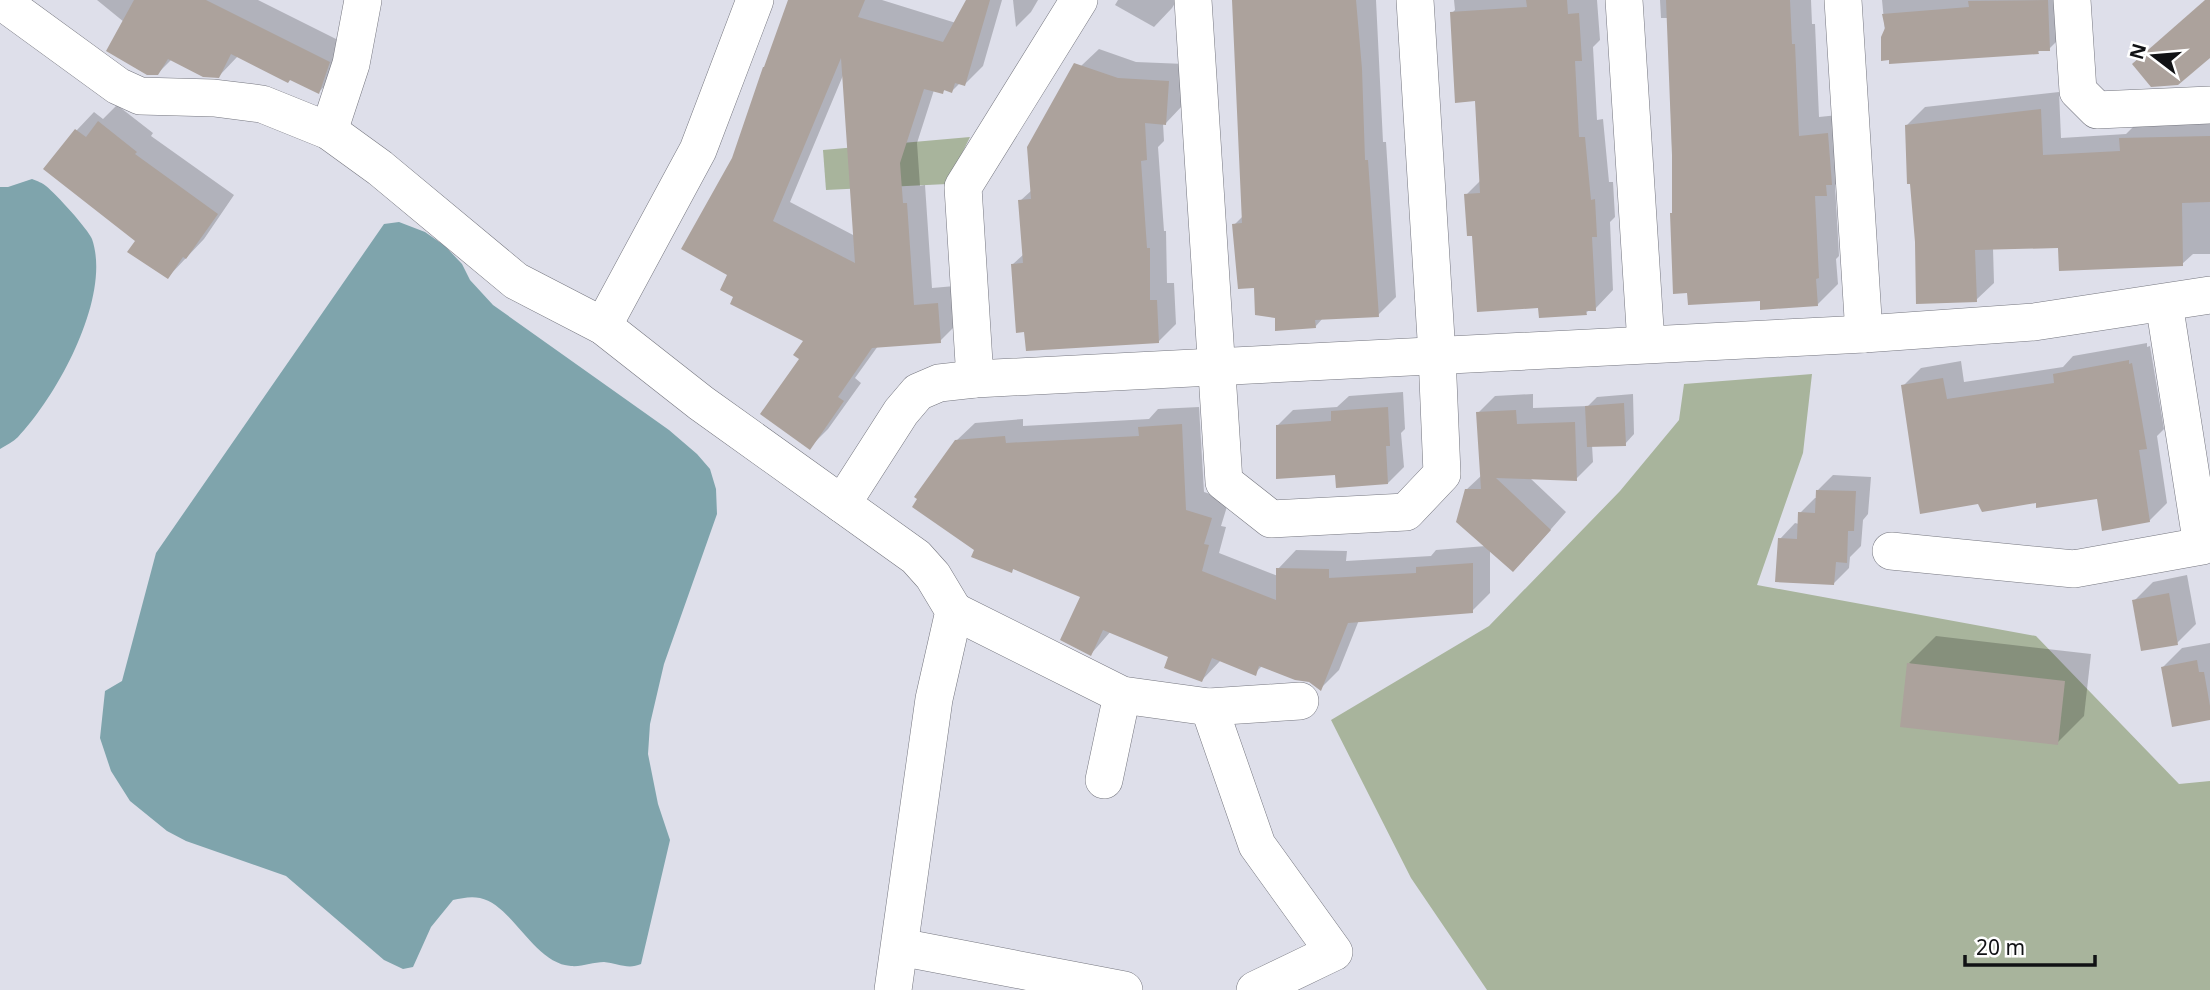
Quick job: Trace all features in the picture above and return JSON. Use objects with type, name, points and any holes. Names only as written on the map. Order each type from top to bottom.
[{"type":"street","points":[[0,0],[118,86],[140,96],[215,98],[262,104],[328,131],[380,168],[516,281],[603,326],[701,403],[916,557],[933,576],[954,611],[1122,695],[1209,707],[1300,701]]},
{"type":"street","points":[[328,131],[351,64],[363,0]]},
{"type":"street","points":[[603,326],[698,150],[755,0]]},
{"type":"street","points":[[975,379],[963,187],[1079,0]]},
{"type":"street","points":[[1193,0],[1224,482],[1271,519],[1406,512],[1441,474],[1437,355],[1415,0]]},
{"type":"street","points":[[1625,0],[1646,344]]},
{"type":"street","points":[[1843,0],[1864,334]]},
{"type":"street","points":[[2072,0],[2078,91],[2097,110],[2210,105]]},
{"type":"street","points":[[842,504],[901,412],[918,392],[939,383],[1864,334],[2034,322],[2210,295]]},
{"type":"street","points":[[1891,551],[2074,569],[2202,546],[2164,303]]},
{"type":"street","points":[[893,990],[934,699],[954,611]]},
{"type":"street","points":[[1104,780],[1122,695]]},
{"type":"street","points":[[1209,707],[1257,845],[1334,952],[1255,990]]},
{"type":"street","points":[[900,947],[1124,990]]},
{"type":"green space","points":[[970,137],[947,184],[826,190],[823,150]]},
{"type":"green space","points":[[1812,374],[1803,453],[1757,585],[2036,636],[2179,784],[2210,781],[2210,990],[1487,990],[1411,878],[1331,720],[1489,626],[1620,491],[1679,420],[1684,384]]},
{"type":"water","points":[[32,179],[51,190],[92,239],[96,262],[94,289],[88,316],[64,372],[33,419],[16,439],[0,449],[0,187]]},
{"type":"water","points":[[399,222],[425,232],[445,246],[493,305],[669,430],[710,469],[716,489],[717,514],[664,664],[650,724],[648,754],[658,804],[670,840],[641,964],[636,966],[604,962],[579,966],[558,963],[534,945],[503,911],[492,903],[470,897],[453,900],[431,927],[413,967],[403,969],[384,960],[286,876],[186,841],[167,831],[130,801],[111,771],[100,738],[105,691],[122,681],[156,553],[384,224]]},
{"type":"building","points":[[134,0],[206,0],[330,62],[319,94],[290,80],[288,83],[231,54],[219,78],[203,77],[168,59],[158,75],[147,75],[106,51]]},
{"type":"building","points":[[788,0],[865,0],[858,17],[943,42],[966,0],[990,0],[965,86],[955,83],[952,93],[944,90],[943,94],[924,89],[900,163],[903,203],[907,203],[914,305],[938,303],[941,343],[872,348],[838,397],[844,401],[810,450],[760,414],[799,359],[793,355],[803,341],[730,304],[733,297],[720,290],[727,275],[681,249],[732,158]],"holes":[[[841,58],[855,263],[773,221]]]},
{"type":"building","points":[[1232,0],[1356,0],[1362,69],[1365,160],[1368,160],[1379,317],[1315,320],[1316,328],[1275,331],[1275,318],[1255,315],[1254,288],[1238,289],[1232,224],[1242,223]]},
{"type":"building","points":[[1526,0],[1567,0],[1568,14],[1579,13],[1582,61],[1575,61],[1579,137],[1585,137],[1591,200],[1595,199],[1597,237],[1592,237],[1596,311],[1586,311],[1587,315],[1539,318],[1538,308],[1477,312],[1472,236],[1467,236],[1464,194],[1480,193],[1475,101],[1455,103],[1450,12],[1527,7]]},
{"type":"building","points":[[1666,0],[1790,0],[1799,136],[1828,133],[1832,185],[1826,185],[1827,196],[1815,196],[1818,306],[1760,310],[1760,301],[1688,305],[1687,293],[1673,294],[1670,213],[1672,155]]},
{"type":"building","points":[[2048,0],[2050,51],[2038,51],[2039,54],[1889,64],[1889,60],[1881,61],[1881,37],[1885,28],[1882,14],[1969,7],[1968,1]]},
{"type":"building","points":[[2205,0],[2210,0],[2210,58],[2178,85],[2151,87],[2132,64]]},
{"type":"building","points":[[1074,63],[1118,78],[1169,81],[1166,125],[1145,123],[1147,160],[1141,161],[1147,248],[1150,248],[1150,300],[1157,300],[1159,343],[1026,351],[1024,332],[1016,333],[1011,264],[1023,263],[1018,200],[1031,199],[1027,147]]},
{"type":"building","points":[[2041,109],[2043,155],[2120,151],[2119,138],[2210,136],[2210,202],[2182,203],[2183,266],[2059,271],[2058,248],[1975,250],[1977,302],[1916,304],[1915,242],[1910,184],[1907,184],[1905,125]]},
{"type":"building","points":[[98,121],[137,152],[135,154],[218,214],[168,279],[127,252],[135,241],[43,169],[75,129],[86,137]]},
{"type":"building","points":[[2129,360],[2129,364],[2132,363],[2147,449],[2139,450],[2150,522],[2102,531],[2097,499],[2036,508],[2036,503],[1982,512],[1978,504],[1920,514],[1901,385],[1943,378],[1947,399],[2054,383],[2053,374]]},
{"type":"building","points":[[1624,403],[1626,446],[1587,447],[1585,406]]},
{"type":"building","points":[[1388,407],[1388,484],[1336,488],[1335,475],[1276,479],[1276,425],[1331,421],[1331,411]]},
{"type":"building","points":[[1516,410],[1517,424],[1575,422],[1577,481],[1496,478],[1551,530],[1513,572],[1456,522],[1465,489],[1481,489],[1476,412]]},
{"type":"building","points":[[1182,424],[1186,510],[1212,518],[1204,544],[1209,545],[1202,571],[1276,600],[1276,568],[1329,569],[1329,578],[1416,573],[1416,567],[1473,563],[1473,613],[1348,623],[1321,691],[1309,682],[1295,680],[1259,666],[1256,676],[1212,658],[1202,682],[1164,668],[1168,657],[1103,630],[1091,656],[1060,640],[1080,597],[1013,569],[1012,573],[971,557],[974,550],[912,507],[917,499],[914,497],[955,440],[1005,436],[1006,443],[1139,436],[1138,427]]},
{"type":"building","points":[[1816,490],[1856,491],[1854,531],[1848,531],[1847,563],[1836,562],[1834,585],[1775,582],[1778,538],[1797,539],[1798,512],[1815,513]]},
{"type":"building","points":[[2169,593],[2178,645],[2141,651],[2132,600]]},
{"type":"building","points":[[2197,660],[2199,672],[2204,672],[2210,720],[2172,727],[2161,667]]},
{"type":"building","points":[[1907,663],[2065,681],[2058,745],[1900,727]]}]
